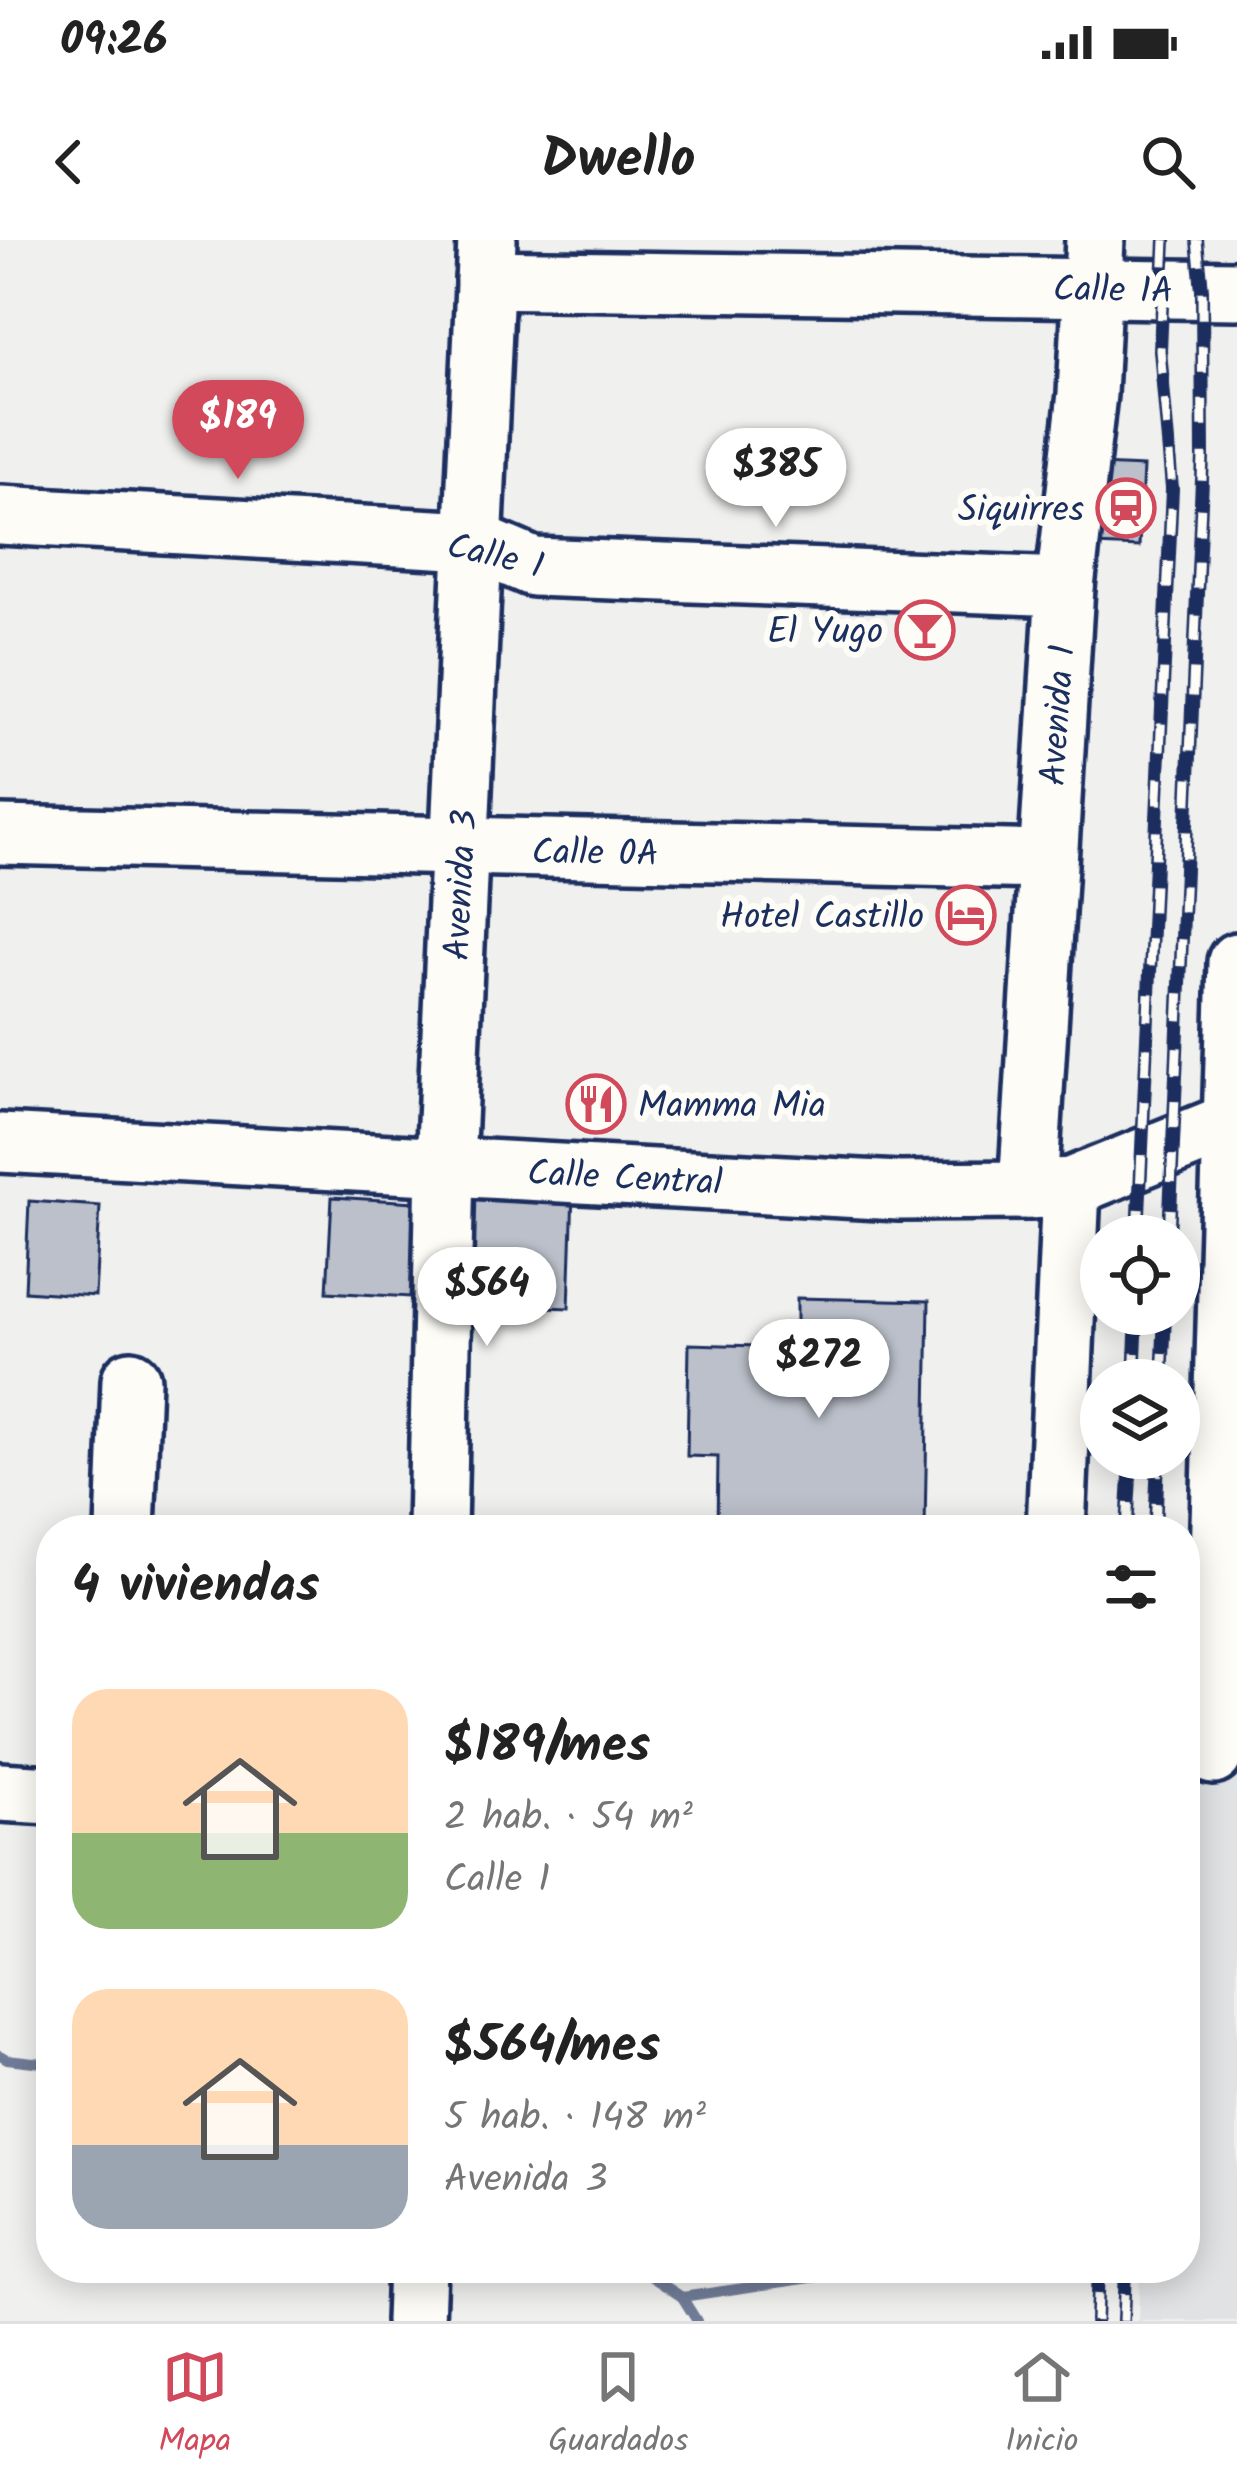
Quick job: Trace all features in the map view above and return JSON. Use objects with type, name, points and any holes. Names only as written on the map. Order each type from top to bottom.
[{"type":"street","name":"Calle 1A","points":[[486,259],[1094,264],[1237,290]]},
{"type":"street","name":"Avenida 3","points":[[437,1515],[445,1166],[486,259]]},
{"type":"street","name":"Avenida 1","points":[[1056,1515],[1047,860],[1094,264]]},
{"type":"street","name":"Calle 1","points":[[0,515],[472,541],[533,568],[1065,586]]},
{"type":"street","name":"Calle 0A","points":[[0,835],[1047,860]]},
{"type":"street","points":[[1212,1760],[1230,1477],[1237,962]]},
{"type":"street","name":"Calle Central","points":[[0,1143],[899,1191],[1050,1189],[1235,1120]]},
{"type":"street","points":[[126,1515],[131,1380]]},
{"type":"street","points":[[0,1792],[36,1794]]},
{"type":"street","points":[[415,2321],[416,2283]]},
{"type":"shaded area","points":[[1208,1776],[1237,1777],[1237,2321],[1138,2321],[1139,2283],[1200,2283],[1200,1781]]},
{"type":"building","points":[[1099,465],[1143,467],[1139,547],[1095,545]]},
{"type":"building","points":[[472,1188],[573,1192],[569,1308],[470,1304]]},
{"type":"building","points":[[332,1197],[415,1202],[410,1297],[327,1292]]},
{"type":"building","points":[[29,1201],[100,1206],[95,1296],[25,1291]]},
{"type":"building","points":[[797,1298],[929,1301],[925,1515],[717,1515],[718,1457],[687,1456],[689,1344],[797,1347]]},
{"type":"waterway","points":[[0,2055],[36,2062]]},
{"type":"waterway","points":[[661,2283],[682,2297],[697,2321]]},
{"type":"waterway","points":[[682,2297],[777,2283]]},
{"type":"railway","points":[[1139,1215],[1172,489],[1160,350],[1165,240]]},
{"type":"railway","points":[[1170,1215],[1203,457],[1202,290],[1197,240]]},
{"type":"railway","points":[[1135,1359],[1136,1335]]},
{"type":"railway","points":[[1163,1359],[1164,1335]]},
{"type":"railway","points":[[1128,1515],[1130,1479]]},
{"type":"railway","points":[[1156,1515],[1157,1479]]},
{"type":"railway","points":[[1096,2321],[1097,2283]]},
{"type":"railway","points":[[1123,2321],[1124,2283]]},
{"type":"place","name":"Siquirres","points":[[1126,508]]},
{"type":"place","name":"El Yugo","points":[[925,630]]},
{"type":"place","name":"Hotel Castillo","points":[[966,915]]},
{"type":"place","name":"Mamma Mia","points":[[596,1104]]}]
